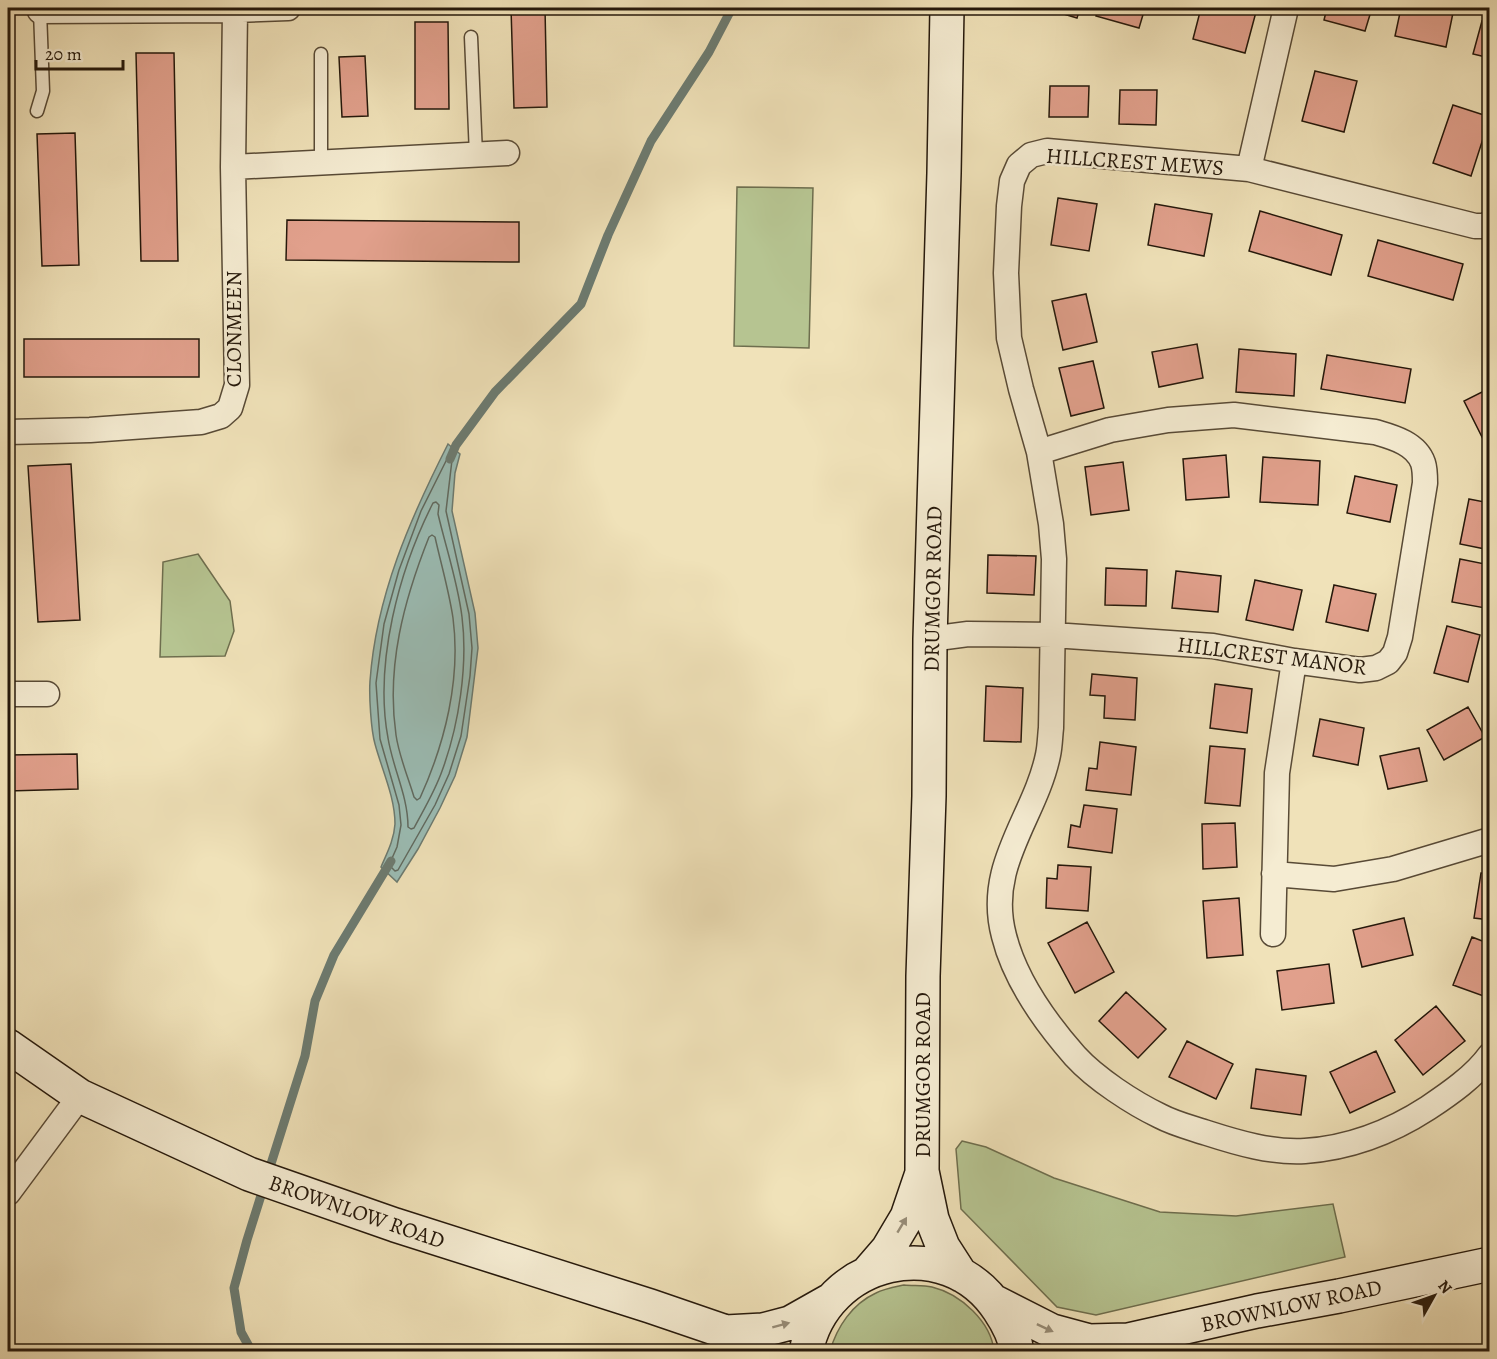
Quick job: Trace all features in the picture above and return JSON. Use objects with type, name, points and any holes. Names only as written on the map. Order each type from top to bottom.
[{"type":"main road","name":"DRUMGOR ROAD","points":[[947,8],[930,639],[929,796],[923,976],[922,1171],[932,1218],[943,1247],[961,1275]]},
{"type":"main road","name":"BROWNLOW ROAD","points":[[8,1046],[80,1096],[249,1174],[394,1225],[639,1302],[726,1332],[754,1352]]},
{"type":"main road","name":"DRUMGOR ROAD","points":[[869,1271],[888,1249],[907,1216],[922,1171]]},
{"type":"main road","points":[[806,1352],[815,1323],[830,1300],[848,1284],[869,1271],[887,1266],[915,1263],[943,1268],[961,1275],[978,1286],[993,1301],[1007,1322],[1017,1352]]},
{"type":"main road","name":"BROWNLOW ROAD","points":[[993,1301],[1052,1331],[1117,1346],[1257,1311],[1490,1264]]},
{"type":"main road","name":"BROWNLOW ROAD","points":[[726,1332],[763,1330],[790,1323],[830,1300]]},
{"type":"street","points":[[40,9],[288,8]]},
{"type":"street","name":"HILLCREST MEWS","points":[[1249,169],[1286,8]]},
{"type":"street","name":"CLONMEEN","points":[[8,432],[90,430],[201,422],[221,416],[231,408],[237,385],[233,167],[235,10]]},
{"type":"street","name":"HILLCREST MEWS","points":[[1039,452],[1009,338],[1006,273],[1012,182],[1019,165],[1031,155],[1047,151],[1249,169],[1475,226],[1490,223]]},
{"type":"street","points":[[233,167],[507,153]]},
{"type":"street","name":"HILLCREST MANOR","points":[[930,639],[968,634],[1053,635],[1213,646],[1360,670],[1376,668],[1388,662],[1395,653],[1400,637],[1425,483],[1422,462],[1410,446],[1395,438],[1375,432],[1234,415],[1168,420],[1110,430],[1039,452]]},
{"type":"street","points":[[1039,452],[1047,490],[1054,558],[1051,728],[1048,755],[1038,786],[1009,851],[1002,879],[999,907],[1004,936],[1014,963],[1031,996],[1077,1058],[1110,1086],[1161,1117],[1236,1142],[1303,1151],[1339,1146],[1373,1136],[1406,1122],[1460,1084],[1490,1055]]},
{"type":"street","points":[[1272,934],[1277,773],[1294,661]]},
{"type":"street","points":[[8,694],[47,694]]},
{"type":"street","points":[[1274,874],[1334,879],[1393,869],[1490,840]]},
{"type":"street","points":[[8,1193],[80,1096]]},
{"type":"lane","points":[[37,111],[43,91],[40,9]]},
{"type":"lane","points":[[471,37],[476,155]]},
{"type":"lane","points":[[321,54],[321,163]]},
{"type":"green space","points":[[737,187],[813,188],[809,348],[734,346]]},
{"type":"green space","points":[[198,554],[230,601],[234,631],[225,656],[160,657],[163,562]]},
{"type":"green space","points":[[962,1141],[986,1147],[1054,1178],[1160,1212],[1236,1216],[1333,1204],[1345,1257],[1096,1315],[1057,1307],[961,1209],[956,1149]]},
{"type":"green space","points":[[904,1285],[932,1287],[964,1303],[981,1320],[992,1340],[994,1351],[830,1351],[841,1325],[860,1303],[879,1292]]},
{"type":"water","points":[[448,444],[460,454],[455,473],[452,511],[475,613],[478,648],[467,737],[455,776],[418,849],[397,882],[381,867],[392,841],[395,824],[391,794],[372,730],[370,687],[374,649],[379,619],[397,559]]},
{"type":"building","points":[[511,8],[545,8],[547,107],[514,108]]},
{"type":"building","points":[[1044,8],[1080,8],[1077,18]]},
{"type":"building","points":[[1098,8],[1145,8],[1139,28],[1096,16]]},
{"type":"building","points":[[1201,8],[1240,8],[1256,12],[1245,53],[1193,39]]},
{"type":"building","points":[[1327,8],[1372,8],[1365,31],[1324,20]]},
{"type":"building","points":[[1401,8],[1454,8],[1446,47],[1395,36]]},
{"type":"building","points":[[1482,21],[1490,23],[1490,58],[1473,54]]},
{"type":"building","points":[[415,22],[448,22],[449,109],[415,109]]},
{"type":"building","points":[[136,53],[174,53],[178,261],[141,261]]},
{"type":"building","points":[[365,56],[368,116],[342,117],[339,57]]},
{"type":"building","points":[[1315,71],[1357,81],[1344,132],[1302,121]]},
{"type":"building","points":[[1050,86],[1089,86],[1088,117],[1049,117]]},
{"type":"building","points":[[1120,90],[1157,90],[1156,125],[1119,124]]},
{"type":"building","points":[[1453,105],[1490,117],[1471,176],[1433,163]]},
{"type":"building","points":[[75,133],[79,265],[42,266],[37,134]]},
{"type":"building","points":[[1058,198],[1097,204],[1089,251],[1051,245]]},
{"type":"building","points":[[1155,204],[1212,214],[1204,256],[1148,245]]},
{"type":"building","points":[[1260,211],[1342,235],[1331,275],[1249,251]]},
{"type":"building","points":[[287,220],[519,222],[519,262],[286,260]]},
{"type":"building","points":[[1378,240],[1463,264],[1453,300],[1368,276]]},
{"type":"building","points":[[1086,294],[1097,342],[1063,350],[1052,301]]},
{"type":"building","points":[[24,339],[199,339],[199,377],[24,377]]},
{"type":"building","points":[[1197,344],[1203,378],[1159,387],[1152,352]]},
{"type":"building","points":[[1239,349],[1296,354],[1294,396],[1236,392]]},
{"type":"building","points":[[1327,355],[1411,369],[1405,403],[1321,389]]},
{"type":"building","points":[[1093,361],[1104,408],[1071,416],[1059,368]]},
{"type":"building","points":[[1490,388],[1490,451],[1489,451],[1464,401]]},
{"type":"building","points":[[1226,455],[1229,497],[1186,500],[1183,459]]},
{"type":"building","points":[[1263,457],[1320,461],[1318,505],[1260,502]]},
{"type":"building","points":[[1123,462],[1129,510],[1091,515],[1085,467]]},
{"type":"building","points":[[71,464],[80,620],[38,622],[28,466]]},
{"type":"building","points":[[1355,476],[1397,485],[1390,522],[1347,513]]},
{"type":"building","points":[[1469,499],[1490,503],[1490,550],[1460,544]]},
{"type":"building","points":[[988,555],[1036,556],[1034,595],[987,593]]},
{"type":"building","points":[[1460,559],[1490,565],[1490,582],[1485,608],[1452,602]]},
{"type":"building","points":[[1106,568],[1147,570],[1146,606],[1105,605]]},
{"type":"building","points":[[1176,571],[1221,576],[1218,612],[1172,608]]},
{"type":"building","points":[[1255,580],[1302,590],[1293,630],[1246,620]]},
{"type":"building","points":[[1334,585],[1376,594],[1368,631],[1326,622]]},
{"type":"building","points":[[1447,626],[1480,635],[1468,682],[1434,673]]},
{"type":"building","points":[[1092,674],[1137,678],[1135,720],[1104,718],[1105,696],[1090,695]]},
{"type":"building","points":[[1215,684],[1252,689],[1247,733],[1210,728]]},
{"type":"building","points":[[986,686],[1023,688],[1021,742],[984,741]]},
{"type":"building","points":[[1468,707],[1485,737],[1444,760],[1427,730]]},
{"type":"building","points":[[1320,719],[1364,728],[1358,765],[1313,756]]},
{"type":"building","points":[[1100,742],[1136,747],[1131,795],[1086,790],[1089,768],[1097,769]]},
{"type":"building","points":[[1210,746],[1245,749],[1240,806],[1205,803]]},
{"type":"building","points":[[1419,748],[1427,781],[1388,789],[1380,756]]},
{"type":"building","points":[[77,754],[78,789],[8,791],[8,755]]},
{"type":"building","points":[[1084,805],[1117,809],[1112,853],[1068,847],[1071,825],[1080,827]]},
{"type":"building","points":[[1235,823],[1237,867],[1203,869],[1202,824]]},
{"type":"building","points":[[1058,865],[1091,867],[1088,911],[1046,908],[1047,878],[1057,879]]},
{"type":"building","points":[[1481,873],[1490,874],[1490,920],[1474,918]]},
{"type":"building","points":[[1239,898],[1243,955],[1207,958],[1203,901]]},
{"type":"building","points":[[1404,918],[1413,955],[1362,967],[1353,930]]},
{"type":"building","points":[[1087,922],[1114,972],[1075,993],[1048,943]]},
{"type":"building","points":[[1472,937],[1490,944],[1489,998],[1453,985]]},
{"type":"building","points":[[1329,964],[1334,1003],[1282,1010],[1277,971]]},
{"type":"building","points":[[1126,992],[1166,1029],[1138,1058],[1099,1021]]},
{"type":"building","points":[[1436,1006],[1465,1041],[1423,1075],[1395,1040]]},
{"type":"building","points":[[1187,1041],[1233,1064],[1216,1099],[1169,1077]]},
{"type":"building","points":[[1376,1051],[1395,1092],[1350,1113],[1330,1072]]},
{"type":"building","points":[[1256,1069],[1306,1076],[1301,1115],[1251,1108]]},
{"type":"waterway","points":[[450,459],[456,445],[495,392],[581,304],[608,235],[651,141],[709,52],[732,8]]},
{"type":"waterway","points":[[252,1352],[241,1332],[234,1288],[247,1240],[305,1056],[315,1001],[334,955],[391,861]]}]
